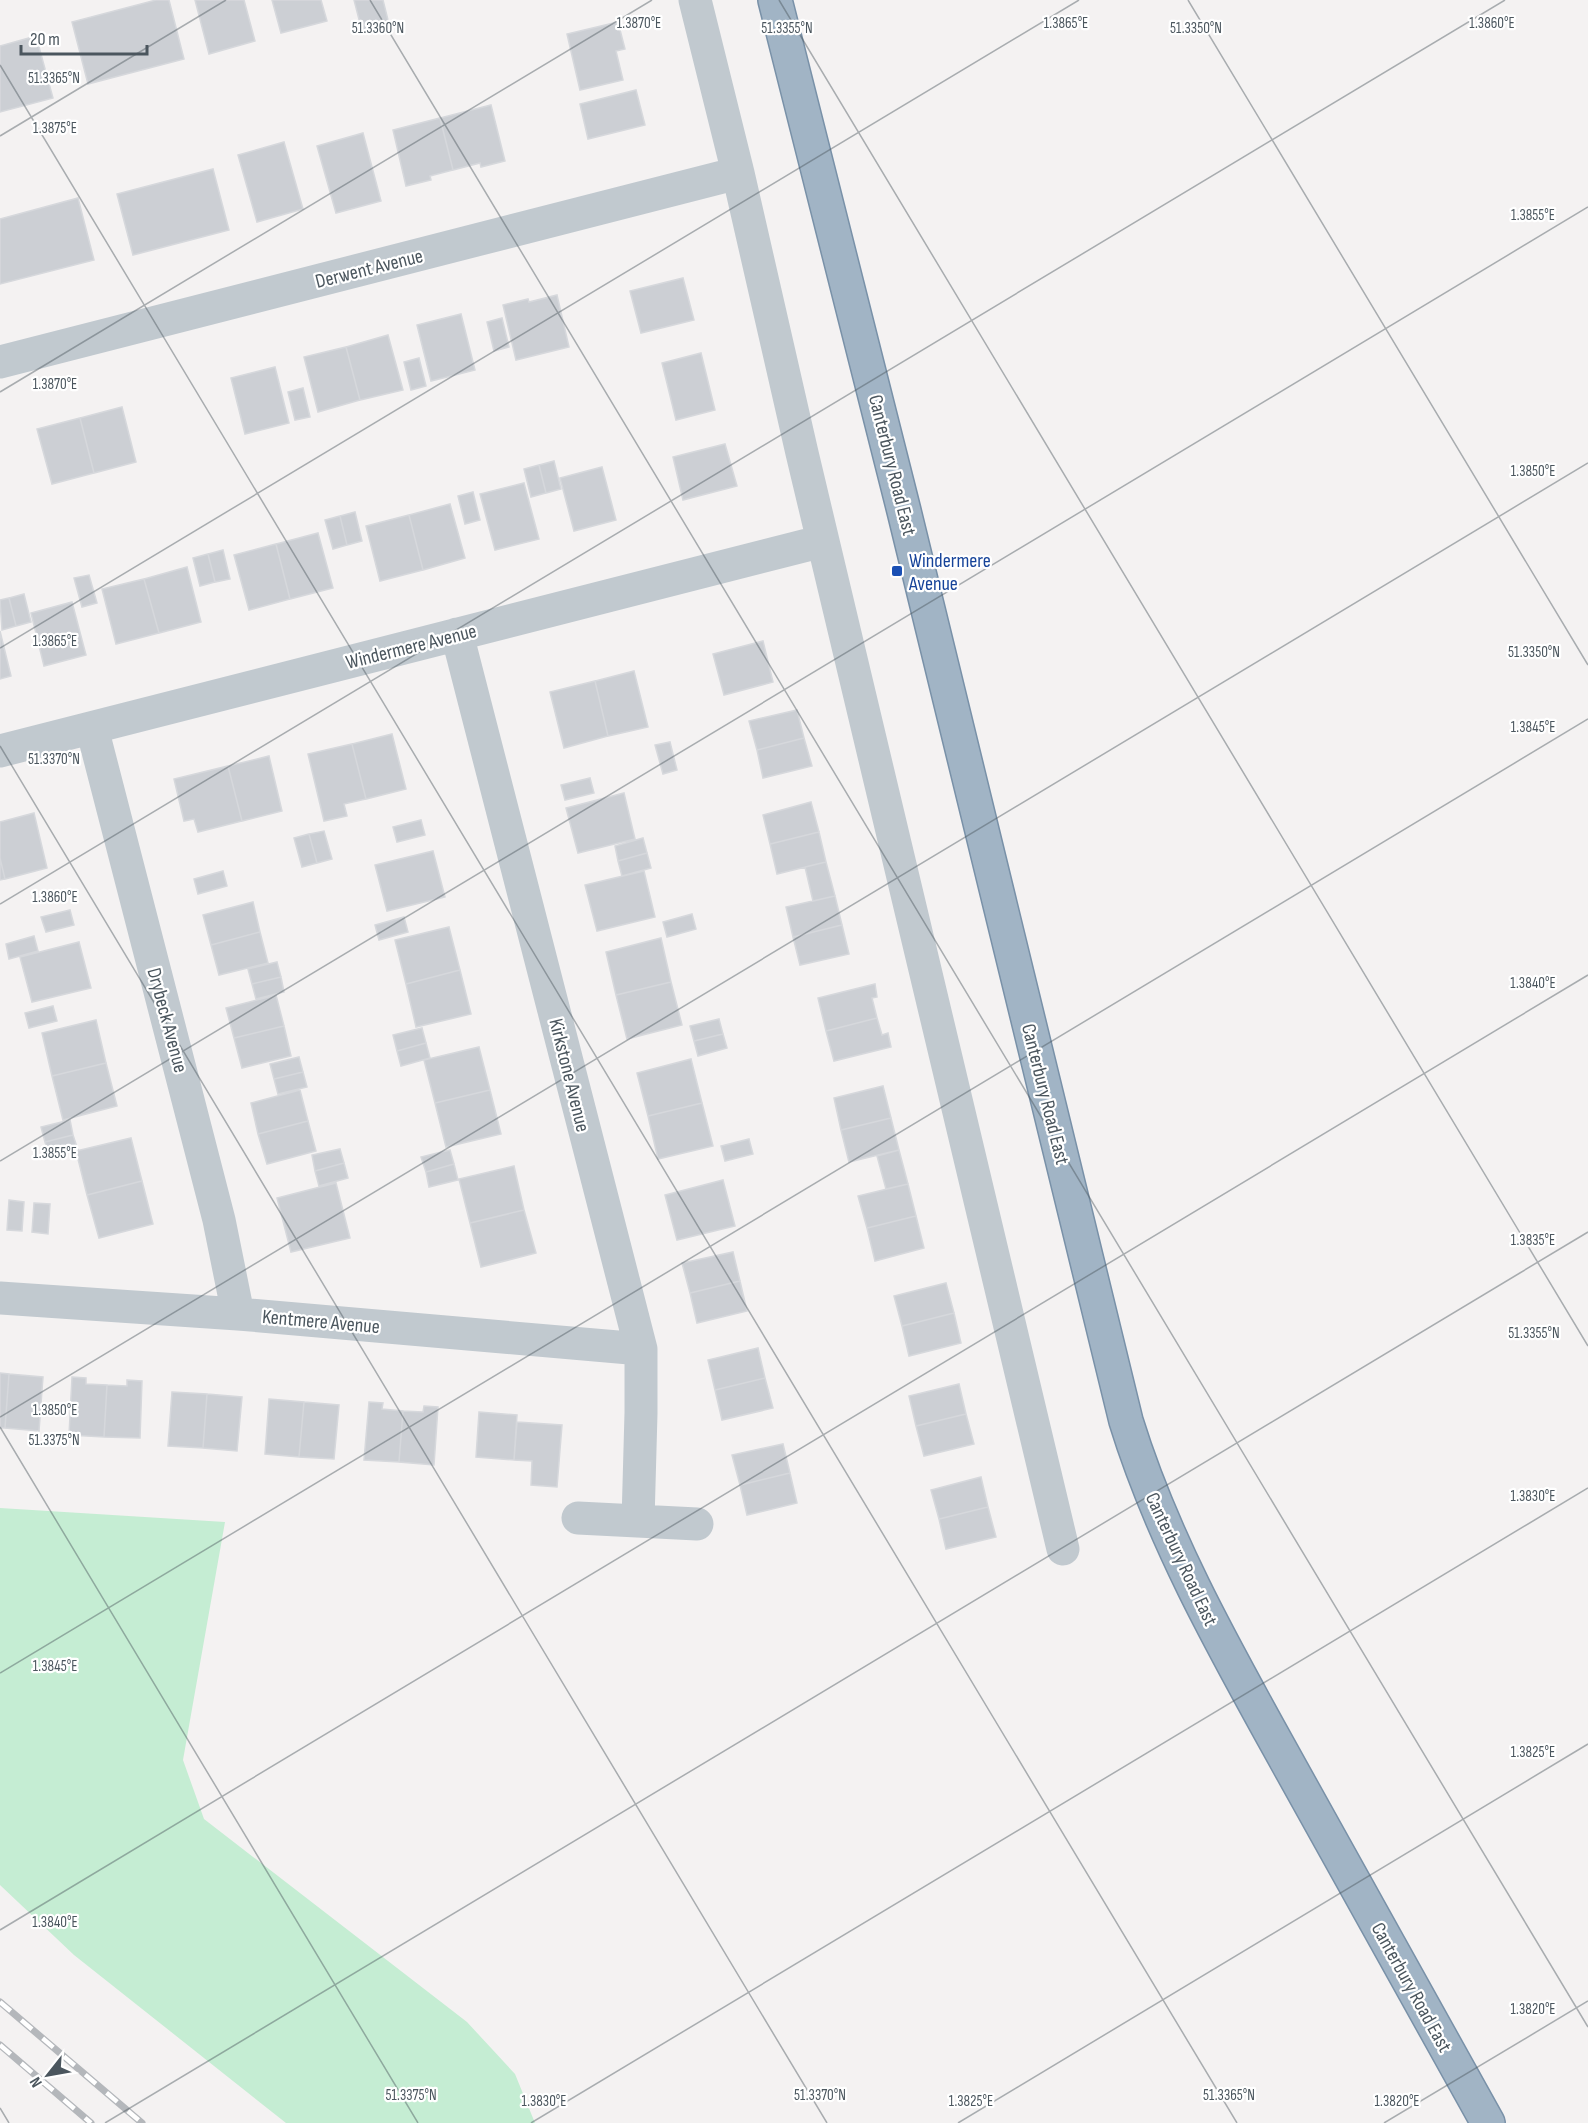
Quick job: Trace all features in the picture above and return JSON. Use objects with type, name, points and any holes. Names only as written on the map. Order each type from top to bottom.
[{"type":"highway","name":"Canterbury Road East","points":[[775,0],[846,276],[1126,1421],[1141,1469],[1175,1549],[1237,1672],[1488,2123]]},
{"type":"street","points":[[695,0],[738,173],[823,541],[1063,1549]]},
{"type":"street","name":"Derwent Avenue","points":[[0,362],[738,173]]},
{"type":"street","name":"Windermere Avenue","points":[[0,751],[823,541]]},
{"type":"street","name":"Kirkstone Avenue","points":[[458,634],[641,1349],[638,1521]]},
{"type":"street","name":"Drybeck Avenue","points":[[92,728],[219,1220],[238,1314]]},
{"type":"street","name":"Kentmere Avenue","points":[[0,1298],[238,1314],[641,1349]]},
{"type":"street","points":[[578,1518],[697,1524]]},
{"type":"green space","points":[[0,1508],[225,1522],[183,1760],[204,1819],[467,2022],[515,2074],[535,2123],[286,2123],[74,1955],[0,1885]]},
{"type":"building","points":[[156,0],[169,0],[184,59],[88,84],[72,22]]},
{"type":"building","points":[[195,0],[244,0],[255,41],[209,54]]},
{"type":"building","points":[[272,0],[321,0],[327,21],[281,33]]},
{"type":"building","points":[[354,0],[383,0],[389,24],[362,31]]},
{"type":"building","points":[[618,22],[625,49],[616,51],[623,80],[580,90],[567,34]]},
{"type":"building","points":[[36,36],[53,98],[0,112],[0,46]]},
{"type":"building","points":[[636,90],[645,125],[588,139],[580,104]]},
{"type":"building","points":[[491,105],[505,161],[481,167],[480,163],[453,170],[440,118]]},
{"type":"building","points":[[440,118],[453,170],[430,176],[431,180],[406,186],[393,130]]},
{"type":"building","points":[[363,133],[381,201],[336,213],[317,146]]},
{"type":"building","points":[[284,142],[303,209],[257,222],[238,155]]},
{"type":"building","points":[[213,169],[229,230],[133,255],[117,194]]},
{"type":"building","points":[[78,198],[94,260],[0,284],[0,219]]},
{"type":"building","points":[[683,278],[694,320],[641,333],[630,291]]},
{"type":"building","points":[[557,295],[569,347],[516,360],[503,305]]},
{"type":"building","points":[[461,314],[475,370],[431,381],[417,325]]},
{"type":"building","points":[[502,318],[509,347],[494,351],[487,322]]},
{"type":"building","points":[[388,335],[403,390],[360,400],[346,347]]},
{"type":"building","points":[[346,347],[360,400],[318,412],[304,357]]},
{"type":"building","points":[[701,353],[715,410],[676,420],[662,363]]},
{"type":"building","points":[[419,358],[426,386],[411,390],[404,362]]},
{"type":"building","points":[[275,367],[289,423],[245,434],[231,378]]},
{"type":"building","points":[[303,388],[310,417],[295,420],[288,392]]},
{"type":"building","points":[[122,407],[136,462],[94,473],[80,418]]},
{"type":"building","points":[[80,418],[94,473],[52,484],[37,429]]},
{"type":"building","points":[[725,444],[737,486],[683,500],[673,457]]},
{"type":"building","points":[[554,461],[561,489],[546,493],[539,465]]},
{"type":"building","points":[[539,465],[546,493],[531,497],[524,469]]},
{"type":"building","points":[[602,467],[616,520],[574,531],[560,478]]},
{"type":"building","points":[[524,483],[539,539],[495,550],[480,494]]},
{"type":"building","points":[[473,492],[480,520],[465,524],[458,496]]},
{"type":"building","points":[[450,504],[465,558],[423,570],[409,515]]},
{"type":"building","points":[[355,512],[362,541],[347,545],[340,516]]},
{"type":"building","points":[[409,515],[423,570],[380,581],[366,526]]},
{"type":"building","points":[[340,516],[347,545],[333,549],[325,520]]},
{"type":"building","points":[[318,533],[333,588],[290,599],[276,544]]},
{"type":"building","points":[[276,544],[290,599],[249,610],[234,555]]},
{"type":"building","points":[[223,550],[230,579],[215,582],[208,554]]},
{"type":"building","points":[[208,554],[215,582],[200,586],[193,558]]},
{"type":"building","points":[[187,567],[201,622],[159,633],[144,579]]},
{"type":"building","points":[[89,575],[97,603],[82,607],[74,578]]},
{"type":"building","points":[[144,579],[159,633],[116,644],[102,589]]},
{"type":"building","points":[[24,594],[31,622],[16,626],[9,598]]},
{"type":"building","points":[[9,598],[16,626],[2,630],[0,600]]},
{"type":"building","points":[[72,602],[86,655],[44,666],[31,613]]},
{"type":"building","points":[[0,631],[11,676],[0,679]]},
{"type":"building","points":[[763,641],[773,682],[724,695],[713,654]]},
{"type":"building","points":[[634,671],[648,727],[608,736],[595,681]]},
{"type":"building","points":[[595,681],[608,736],[564,748],[550,692]]},
{"type":"building","points":[[797,710],[804,738],[757,750],[749,721]]},
{"type":"building","points":[[392,734],[406,789],[366,799],[352,744]]},
{"type":"building","points":[[804,738],[812,766],[763,778],[757,750]]},
{"type":"building","points":[[670,742],[677,770],[663,774],[655,745]]},
{"type":"building","points":[[352,744],[366,799],[344,804],[347,816],[324,821],[308,754]]},
{"type":"building","points":[[269,756],[282,811],[242,821],[228,766]]},
{"type":"building","points":[[228,766],[242,821],[198,832],[194,819],[184,821],[174,779]]},
{"type":"building","points":[[590,778],[594,793],[565,800],[561,785]]},
{"type":"building","points":[[624,793],[635,839],[578,853],[566,808]]},
{"type":"building","points":[[811,802],[819,832],[770,844],[763,815]]},
{"type":"building","points":[[34,813],[47,868],[5,879],[0,858],[0,822]]},
{"type":"building","points":[[421,820],[425,835],[397,842],[393,827]]},
{"type":"building","points":[[324,831],[332,859],[317,863],[309,834]]},
{"type":"building","points":[[819,832],[826,862],[777,874],[770,844]]},
{"type":"building","points":[[309,834],[317,863],[302,867],[294,838]]},
{"type":"building","points":[[643,838],[647,853],[618,861],[615,846]]},
{"type":"building","points":[[433,851],[445,897],[387,911],[375,865]]},
{"type":"building","points":[[647,853],[651,868],[622,876],[618,861]]},
{"type":"building","points":[[0,858],[5,879],[0,880]]},
{"type":"building","points":[[826,862],[835,896],[813,901],[805,867]]},
{"type":"building","points":[[223,871],[227,886],[198,894],[194,879]]},
{"type":"building","points":[[644,871],[655,917],[597,931],[585,885]]},
{"type":"building","points":[[835,896],[842,925],[793,937],[786,907]]},
{"type":"building","points":[[253,902],[260,932],[211,945],[203,915]]},
{"type":"building","points":[[70,910],[74,925],[46,932],[41,917]]},
{"type":"building","points":[[692,914],[696,929],[667,937],[663,922]]},
{"type":"building","points":[[404,917],[408,932],[379,940],[375,925]]},
{"type":"building","points":[[842,925],[849,954],[800,965],[793,937]]},
{"type":"building","points":[[449,927],[460,970],[406,984],[395,940]]},
{"type":"building","points":[[260,932],[268,963],[219,975],[211,945]]},
{"type":"building","points":[[34,936],[38,951],[9,959],[6,944]]},
{"type":"building","points":[[661,938],[671,982],[616,995],[606,952]]},
{"type":"building","points":[[79,942],[91,988],[32,1002],[20,957]]},
{"type":"building","points":[[277,962],[281,977],[252,984],[248,969]]},
{"type":"building","points":[[460,970],[471,1014],[416,1027],[406,984]]},
{"type":"building","points":[[281,977],[284,992],[256,999],[252,984]]},
{"type":"building","points":[[671,982],[682,1025],[627,1039],[616,995]]},
{"type":"building","points":[[875,984],[877,997],[872,998],[877,1018],[826,1031],[818,998]]},
{"type":"building","points":[[276,995],[284,1026],[234,1038],[226,1008]]},
{"type":"building","points":[[53,1006],[57,1021],[29,1028],[25,1013]]},
{"type":"building","points":[[877,1018],[882,1035],[888,1033],[891,1047],[834,1061],[826,1031]]},
{"type":"building","points":[[719,1019],[723,1034],[694,1041],[690,1026]]},
{"type":"building","points":[[96,1020],[106,1063],[52,1076],[42,1033]]},
{"type":"building","points":[[284,1026],[291,1056],[242,1068],[234,1038]]},
{"type":"building","points":[[422,1028],[426,1043],[397,1051],[393,1035]]},
{"type":"building","points":[[723,1034],[727,1048],[698,1056],[694,1041]]},
{"type":"building","points":[[426,1043],[430,1058],[401,1066],[397,1051]]},
{"type":"building","points":[[479,1047],[490,1090],[435,1103],[424,1060]]},
{"type":"building","points":[[299,1057],[303,1072],[274,1079],[270,1064]]},
{"type":"building","points":[[691,1059],[702,1103],[648,1116],[637,1073]]},
{"type":"building","points":[[106,1063],[117,1106],[63,1120],[52,1076]]},
{"type":"building","points":[[303,1072],[307,1087],[278,1094],[274,1079]]},
{"type":"building","points":[[883,1086],[891,1118],[841,1130],[834,1098]]},
{"type":"building","points":[[300,1090],[308,1121],[258,1134],[251,1103]]},
{"type":"building","points":[[490,1090],[501,1134],[446,1147],[435,1103]]},
{"type":"building","points":[[702,1103],[713,1146],[658,1159],[648,1116]]},
{"type":"building","points":[[891,1118],[899,1150],[849,1162],[841,1130]]},
{"type":"building","points":[[70,1120],[73,1135],[45,1142],[41,1127]]},
{"type":"building","points":[[308,1121],[316,1151],[267,1164],[258,1134]]},
{"type":"building","points":[[73,1135],[78,1150],[49,1157],[45,1142]]},
{"type":"building","points":[[131,1138],[142,1181],[87,1195],[76,1151]]},
{"type":"building","points":[[749,1139],[753,1154],[725,1161],[721,1146]]},
{"type":"building","points":[[340,1149],[344,1163],[315,1171],[312,1155]]},
{"type":"building","points":[[450,1150],[454,1164],[426,1172],[421,1157]]},
{"type":"building","points":[[899,1150],[908,1184],[886,1189],[877,1156]]},
{"type":"building","points":[[344,1163],[348,1178],[319,1186],[315,1171]]},
{"type":"building","points":[[454,1164],[458,1180],[429,1187],[426,1172]]},
{"type":"building","points":[[514,1166],[524,1210],[470,1223],[459,1179]]},
{"type":"building","points":[[723,1180],[735,1226],[677,1240],[665,1195]]},
{"type":"building","points":[[142,1181],[153,1224],[99,1238],[87,1195]]},
{"type":"building","points":[[336,1183],[350,1238],[291,1252],[277,1198]]},
{"type":"building","points":[[908,1184],[916,1216],[867,1228],[858,1196]]},
{"type":"building","points":[[9,1200],[24,1202],[22,1231],[7,1230]]},
{"type":"building","points":[[34,1203],[50,1204],[48,1234],[32,1232]]},
{"type":"building","points":[[524,1210],[536,1253],[481,1267],[470,1223]]},
{"type":"building","points":[[916,1216],[924,1248],[875,1261],[867,1228]]},
{"type":"building","points":[[733,1252],[740,1281],[690,1293],[682,1263]]},
{"type":"building","points":[[740,1281],[747,1311],[697,1323],[690,1293]]},
{"type":"building","points":[[946,1283],[954,1313],[902,1326],[894,1296]]},
{"type":"building","points":[[954,1313],[961,1343],[909,1356],[902,1326]]},
{"type":"building","points":[[758,1348],[765,1378],[715,1390],[708,1360]]},
{"type":"building","points":[[0,1373],[9,1374],[5,1428],[0,1428]]},
{"type":"building","points":[[9,1374],[43,1377],[39,1431],[5,1428]]},
{"type":"building","points":[[72,1377],[86,1378],[86,1384],[107,1385],[104,1437],[69,1435]]},
{"type":"building","points":[[765,1378],[773,1408],[722,1420],[715,1390]]},
{"type":"building","points":[[127,1380],[142,1381],[140,1438],[104,1437],[107,1385],[127,1386]]},
{"type":"building","points":[[959,1384],[966,1414],[916,1426],[909,1396]]},
{"type":"building","points":[[172,1392],[207,1394],[203,1448],[168,1446]]},
{"type":"building","points":[[207,1394],[242,1397],[237,1451],[203,1448]]},
{"type":"building","points":[[269,1399],[304,1402],[299,1457],[265,1454]]},
{"type":"building","points":[[304,1402],[339,1405],[334,1459],[299,1457]]},
{"type":"building","points":[[369,1402],[383,1403],[382,1409],[403,1411],[399,1462],[364,1460]]},
{"type":"building","points":[[424,1406],[438,1407],[434,1465],[399,1462],[403,1411],[423,1412]]},
{"type":"building","points":[[479,1412],[517,1415],[514,1460],[476,1457]]},
{"type":"building","points":[[966,1414],[974,1444],[924,1456],[916,1426]]},
{"type":"building","points":[[517,1422],[562,1425],[557,1487],[531,1485],[532,1461],[514,1460]]},
{"type":"building","points":[[783,1444],[790,1473],[740,1485],[732,1455]]},
{"type":"building","points":[[790,1473],[797,1503],[747,1515],[740,1485]]},
{"type":"building","points":[[981,1477],[988,1507],[939,1519],[931,1490]]},
{"type":"building","points":[[988,1507],[996,1537],[946,1549],[939,1519]]},
{"type":"railway","points":[[0,2002],[142,2123]]},
{"type":"railway","points":[[0,2045],[91,2123]]},
{"type":"place","name":"Windermere Avenue","points":[[897,571]]}]
